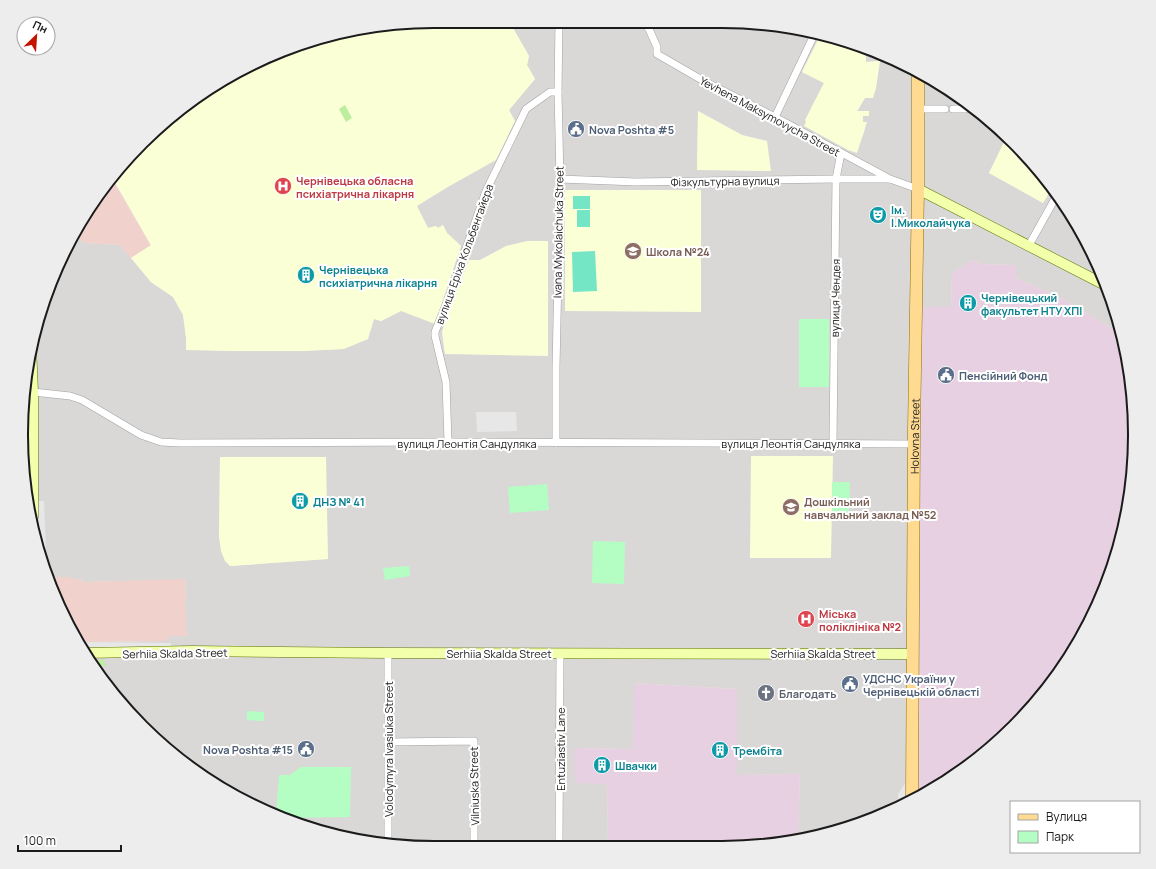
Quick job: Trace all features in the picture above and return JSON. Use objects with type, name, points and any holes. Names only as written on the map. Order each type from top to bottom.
[{"type":"main road","name":"Holovna Street","points":[[912,793],[918,78]]},
{"type":"main road","points":[[918,189],[1098,282]]},
{"type":"main road","points":[[32,375],[33,498]]},
{"type":"main road","name":"Serhiia Skalda Street","points":[[92,653],[192,651],[913,654]]},
{"type":"street","name":"Ivana Mykolaichuka Street","points":[[556,443],[560,179],[558,92],[559,28]]},
{"type":"street","name":"Yevhena Maksymovycha Street","points":[[648,28],[657,54],[702,80],[775,117],[890,179],[918,189]]},
{"type":"street","points":[[775,117],[812,39]]},
{"type":"street","name":"вулиця Еріха Кольбенгайєра","points":[[448,442],[446,382],[435,336],[437,326],[451,292],[486,191],[526,109],[550,92],[558,92]]},
{"type":"street","points":[[918,109],[965,109]]},
{"type":"street","name":"вулиця Чендея","points":[[833,443],[836,179],[841,153]]},
{"type":"street","name":"Фізкультурна вулиця","points":[[560,179],[636,182],[890,179]]},
{"type":"street","points":[[1028,247],[1054,202]]},
{"type":"street","name":"вулиця Леонтія Сандуляка","points":[[33,392],[70,396],[82,400],[141,435],[161,442],[914,444]]},
{"type":"street","name":"Volodymyra Ivasiuka Street","points":[[388,653],[388,839]]},
{"type":"street","name":"Entuziastiv Lane","points":[[559,841],[560,653]]},
{"type":"street","name":"Vilniuska Street","points":[[388,742],[474,742],[474,841]]},
{"type":"shaded area","points":[[513,28],[748,29],[775,31],[818,40],[802,72],[824,83],[811,108],[856,153],[864,133],[866,122],[863,122],[863,116],[869,116],[869,112],[857,112],[865,98],[876,88],[879,61],[866,62],[866,55],[925,82],[969,112],[990,129],[1004,142],[989,173],[1043,203],[1049,194],[1074,231],[1097,279],[1114,330],[1065,300],[1016,278],[1016,265],[981,264],[973,260],[952,273],[951,306],[914,792],[877,810],[852,819],[827,827],[798,834],[800,774],[737,775],[737,689],[635,683],[633,749],[574,748],[607,784],[608,841],[434,841],[381,838],[329,827],[304,819],[279,810],[231,787],[187,757],[147,722],[112,682],[85,642],[168,641],[168,636],[186,599],[185,580],[84,582],[79,579],[71,579],[70,577],[54,577],[42,540],[31,488],[29,461],[28,434],[31,381],[42,329],[50,304],[59,279],[78,239],[86,243],[120,245],[151,282],[173,297],[183,314],[186,349],[231,351],[304,351],[344,349],[374,319],[381,321],[401,311],[461,246],[447,233],[443,225],[437,228],[436,226],[428,228],[416,206],[446,188],[515,121],[509,110],[535,79],[527,65],[529,56]],"holes":[[[698,111],[742,135],[697,170]],[[489,256],[445,354],[442,332],[469,260],[480,260]],[[220,457],[276,457],[328,559],[230,566],[221,551],[219,536]]]},
{"type":"shaded area","name":"Чернівецька обласна психіатрична лікарня","points":[[513,28],[529,56],[527,65],[535,79],[509,110],[515,121],[496,160],[417,206],[428,228],[436,226],[438,228],[443,225],[447,233],[461,246],[435,324],[401,311],[381,321],[374,319],[368,339],[344,349],[304,351],[186,350],[183,315],[173,297],[151,282],[131,258],[151,245],[115,183],[147,147],[187,112],[231,82],[255,70],[279,59],[329,42],[381,31],[408,29]]},
{"type":"shaded area","points":[[818,40],[866,55],[866,62],[880,61],[873,98],[865,98],[857,111],[869,111],[869,116],[863,116],[863,122],[867,122],[857,153],[848,150],[804,126],[806,122],[805,120],[824,83],[802,72]]},
{"type":"shaded area","points":[[698,111],[742,135],[767,141],[771,171],[697,170]]},
{"type":"shaded area","points":[[1004,142],[1027,166],[1049,194],[1043,203],[989,173]]},
{"type":"shaded area","points":[[115,183],[151,246],[131,258],[120,245],[86,243],[78,239]]},
{"type":"shaded area","name":"Школа №24","points":[[565,190],[701,190],[701,312],[565,311]]},
{"type":"shaded area","points":[[527,241],[548,241],[548,356],[445,354],[442,332],[469,260],[480,260],[506,246]]},
{"type":"shaded area","points":[[973,260],[981,264],[1016,265],[1016,278],[1065,300],[1114,330],[1125,381],[1128,434],[1127,461],[1125,488],[1114,540],[1097,590],[1074,638],[1044,682],[1009,722],[969,757],[925,787],[914,792],[918,308],[951,306],[952,273]]},
{"type":"shaded area","points":[[476,412],[516,412],[517,431],[477,432]]},
{"type":"shaded area","name":"Дошкільний навчальний заклад №52","points":[[751,456],[833,456],[831,558],[750,558]]},
{"type":"shaded area","points":[[220,457],[326,457],[328,559],[230,566],[225,561],[221,551],[219,536]]},
{"type":"shaded area","points":[[37,501],[44,501],[46,553],[42,540],[38,523]]},
{"type":"shaded area","points":[[54,577],[70,577],[71,579],[79,579],[84,582],[185,579],[187,636],[168,636],[168,641],[85,642],[70,614]]},
{"type":"shaded area","points":[[85,642],[171,643],[171,652],[92,653]]},
{"type":"shaded area","points":[[634,683],[737,689],[737,775],[800,774],[798,834],[775,838],[748,840],[608,841],[607,784],[575,783],[574,748],[633,749]]},
{"type":"shaded area","points":[[905,783],[906,797],[898,800],[898,794]]},
{"type":"green space","points":[[345,105],[352,118],[346,122],[339,109]]},
{"type":"green space","points":[[573,196],[590,196],[590,209],[573,209]]},
{"type":"green space","points":[[577,210],[590,210],[590,227],[577,227]]},
{"type":"green space","points":[[595,251],[597,291],[573,292],[572,252]]},
{"type":"green space","points":[[799,319],[829,319],[829,387],[799,387]]},
{"type":"green space","points":[[832,482],[850,482],[849,513],[832,512]]},
{"type":"green space","points":[[547,484],[549,510],[510,513],[508,487]]},
{"type":"green space","points":[[593,541],[625,542],[624,584],[592,583]]},
{"type":"green space","points":[[409,566],[410,576],[385,580],[383,568]]},
{"type":"green space","points":[[97,660],[103,660],[106,666],[101,666]]},
{"type":"green space","points":[[247,711],[264,712],[264,721],[247,720]]},
{"type":"green space","points":[[301,767],[351,767],[350,817],[300,818],[277,809],[279,775],[290,775]]},
{"type":"place","name":"Nova Poshta #5","points":[[576,129]]},
{"type":"place","name":"Чернівецька обласна психіатрична лікарня","points":[[283,186]]},
{"type":"place","name":"Ім. І.Миколайчука","points":[[878,215]]},
{"type":"place","name":"Школа №24","points":[[633,251]]},
{"type":"place","name":"Чернівецька психіатрична лікарня","points":[[306,275]]},
{"type":"place","name":"Чернівецький факультет НТУ ХПІ","points":[[968,303]]},
{"type":"place","name":"Пенсійний Фонд","points":[[946,375]]},
{"type":"place","name":"ДНЗ № 41","points":[[300,501]]},
{"type":"place","name":"Дошкільний навчальний заклад №52","points":[[791,507]]},
{"type":"place","name":"Міська поліклініка №2","points":[[806,619]]},
{"type":"place","name":"УДСНС України у Чернівецькій області","points":[[850,684]]},
{"type":"place","name":"Благодать","points":[[766,693]]},
{"type":"place","name":"Nova Poshta #15","points":[[306,749]]},
{"type":"place","name":"Трембіта","points":[[720,750]]},
{"type":"place","name":"Швачки","points":[[602,765]]}]
